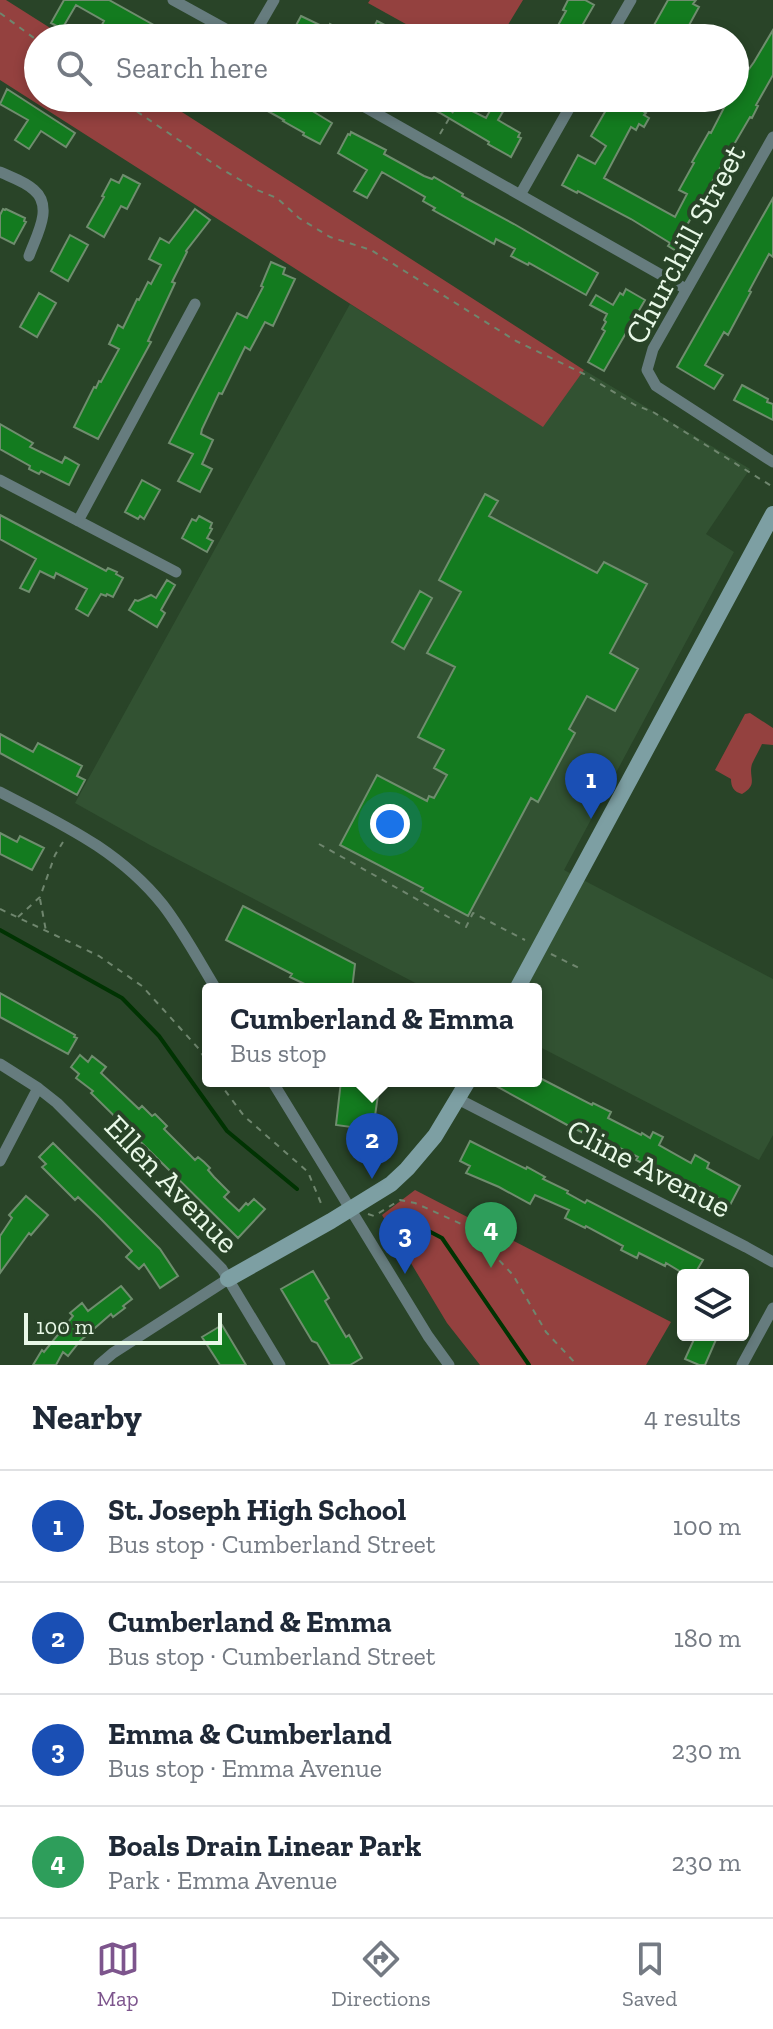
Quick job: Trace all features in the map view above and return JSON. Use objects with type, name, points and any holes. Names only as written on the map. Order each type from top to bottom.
[{"type":"street","points":[[173,0],[217,24]]},
{"type":"street","points":[[260,24],[274,0]]},
{"type":"street","points":[[617,24],[631,0]]},
{"type":"street","points":[[374,112],[686,289]]},
{"type":"street","points":[[520,195],[567,112]]},
{"type":"street","name":"Churchill Street","points":[[773,137],[653,349],[647,370],[656,386],[773,462]]},
{"type":"street","points":[[0,172],[34,189],[42,200],[43,218],[29,256]]},
{"type":"street","points":[[78,521],[195,304]]},
{"type":"street","points":[[0,480],[176,572]]},
{"type":"street","points":[[520,983],[773,514]]},
{"type":"street","points":[[0,792],[87,837],[119,860],[148,888],[178,926],[212,983]]},
{"type":"street","name":"Ellen Avenue","points":[[0,1064],[57,1103],[222,1269],[280,1365]]},
{"type":"street","points":[[276,1087],[428,1336],[449,1365]]},
{"type":"street","points":[[99,1365],[228,1279],[391,1184],[435,1136],[465,1087]]},
{"type":"street","points":[[0,1161],[38,1088]]},
{"type":"street","name":"Cline Avenue","points":[[458,1099],[773,1262]]},
{"type":"street","points":[[742,1365],[773,1308]]},
{"type":"path","points":[[0,13],[24,31]]},
{"type":"path","points":[[138,112],[220,168],[277,198],[299,218],[330,237],[371,250],[516,341],[653,412],[773,487]]},
{"type":"path","points":[[434,146],[453,112]]},
{"type":"path","points":[[17,917],[40,897],[55,855],[71,829]]},
{"type":"path","points":[[319,844],[466,927],[473,913],[579,968]]},
{"type":"path","points":[[40,897],[46,931]]},
{"type":"path","points":[[0,909],[99,956],[142,986],[202,1054]]},
{"type":"path","points":[[222,1087],[244,1116],[308,1172],[322,1208]]},
{"type":"path","points":[[350,1210],[374,1216],[400,1200],[415,1203],[468,1227],[513,1275],[546,1332],[577,1365]]},
{"type":"shaded area","points":[[0,0],[6,0],[44,24],[24,24],[24,95],[0,80]]},
{"type":"shaded area","points":[[370,0],[523,0],[508,24],[406,24],[368,3]]},
{"type":"shaded area","points":[[50,112],[182,112],[584,370],[543,427]]},
{"type":"shaded area","points":[[350,304],[542,426],[584,370],[750,469],[706,534],[734,552],[564,870],[773,979],[773,1135],[759,1160],[542,1048],[542,983],[415,983],[75,803]]},
{"type":"shaded area","points":[[750,713],[773,728],[773,745],[762,744],[752,764],[752,784],[742,794],[734,789],[731,779],[715,770],[745,714]]},
{"type":"shaded area","points":[[415,1190],[671,1322],[646,1365],[480,1365],[447,1323],[382,1215]]},
{"type":"building","points":[[64,0],[109,0],[152,24],[102,24],[104,21],[76,5],[65,24],[51,23]]},
{"type":"building","points":[[568,0],[585,0],[594,5],[583,24],[559,24],[566,11],[563,10]]},
{"type":"building","points":[[668,0],[696,0],[693,4],[699,7],[690,24],[655,24]]},
{"type":"building","points":[[301,16],[318,24],[297,24]]},
{"type":"building","points":[[773,30],[773,75],[752,118],[687,225],[692,228],[678,252],[668,246],[670,243],[631,219],[562,185],[578,155],[595,164],[606,146],[591,136],[605,112],[644,112],[649,118],[644,127],[639,124],[636,130],[631,127],[604,178],[675,217],[687,194],[679,190],[722,112],[749,112],[749,69]]},
{"type":"building","points":[[7,89],[24,100],[24,112],[43,112],[75,133],[66,147],[41,131],[29,149],[15,140],[28,120],[0,104]]},
{"type":"building","points":[[269,112],[314,112],[332,123],[320,144]]},
{"type":"building","points":[[474,112],[486,118],[489,112],[503,112],[498,120],[520,133],[518,137],[521,138],[511,157],[440,113]]},
{"type":"building","points":[[351,132],[386,150],[384,154],[424,176],[434,177],[598,273],[586,295],[511,256],[515,249],[496,239],[494,244],[433,210],[435,208],[423,201],[425,197],[382,172],[367,198],[354,191],[367,170],[338,153]]},
{"type":"building","points":[[123,175],[140,184],[127,209],[121,206],[104,237],[87,227],[111,179],[119,183]]},
{"type":"building","points":[[773,198],[773,257],[769,254],[728,335],[724,332],[705,365],[723,375],[714,389],[677,367]]},
{"type":"building","points":[[3,209],[25,218],[26,222],[14,244],[0,237]]},
{"type":"building","points":[[195,209],[210,220],[186,251],[148,341],[151,342],[98,439],[74,427],[94,387],[101,382],[119,349],[109,344],[118,325],[123,328],[137,299],[148,282],[151,284],[161,265],[149,259],[160,238],[169,243]]},
{"type":"building","points":[[70,235],[88,245],[68,281],[51,271]]},
{"type":"building","points":[[271,262],[285,268],[283,274],[295,279],[273,326],[265,322],[250,350],[245,347],[202,429],[201,434],[213,440],[202,464],[212,469],[200,492],[178,481],[193,454],[169,443],[237,313],[247,318],[263,287]]},
{"type":"building","points":[[626,289],[645,300],[604,371],[588,362],[605,331],[602,329],[607,314],[590,305],[596,295],[613,305]]},
{"type":"building","points":[[39,293],[56,303],[37,337],[20,327]]},
{"type":"building","points":[[742,385],[773,404],[773,420],[734,400]]},
{"type":"building","points":[[0,424],[33,443],[30,447],[62,463],[65,457],[79,465],[69,485],[41,471],[39,474],[29,469],[30,466],[0,449]]},
{"type":"building","points":[[142,480],[160,490],[144,519],[140,516],[138,519],[125,512]]},
{"type":"building","points":[[485,494],[498,501],[489,516],[597,573],[604,562],[647,584],[610,653],[638,669],[615,711],[587,696],[569,729],[575,733],[538,802],[531,798],[468,916],[421,891],[423,888],[340,845],[377,775],[427,801],[429,796],[434,798],[447,775],[434,768],[444,750],[418,737],[455,667],[427,653],[461,592],[439,580]]},
{"type":"building","points":[[0,515],[106,571],[108,568],[117,572],[123,578],[113,597],[101,594],[88,616],[76,609],[87,589],[56,573],[54,578],[40,571],[29,592],[20,588],[36,559],[0,539]]},
{"type":"building","points":[[199,516],[212,523],[207,538],[213,541],[207,552],[182,538],[192,519],[196,521]]},
{"type":"building","points":[[167,580],[175,585],[161,610],[165,613],[157,627],[129,610],[135,600],[151,595],[156,598]]},
{"type":"building","points":[[420,591],[432,598],[404,649],[392,642]]},
{"type":"building","points":[[0,734],[33,752],[38,743],[82,766],[77,776],[85,780],[77,795],[0,753]]},
{"type":"building","points":[[0,833],[17,842],[20,836],[44,848],[32,870],[0,854]]},
{"type":"building","points":[[243,906],[355,964],[353,983],[302,983],[290,977],[292,974],[226,940]]},
{"type":"building","points":[[0,993],[75,1035],[77,1038],[68,1054],[0,1017]]},
{"type":"building","points":[[80,1055],[88,1062],[92,1056],[106,1067],[101,1073],[139,1109],[142,1106],[152,1116],[155,1114],[167,1126],[164,1129],[195,1160],[198,1157],[204,1162],[229,1192],[224,1197],[239,1211],[254,1199],[265,1209],[238,1238],[91,1093],[93,1091],[76,1078],[79,1074],[71,1067]]},
{"type":"building","points":[[542,1079],[611,1112],[608,1118],[641,1135],[650,1138],[653,1132],[663,1137],[659,1145],[691,1163],[695,1155],[709,1163],[707,1168],[740,1186],[730,1205],[697,1186],[695,1190],[649,1167],[636,1160],[638,1157],[616,1146],[569,1126],[498,1087],[542,1087]]},
{"type":"building","points":[[340,1087],[379,1087],[373,1130],[336,1125]]},
{"type":"building","points":[[470,1141],[527,1167],[585,1203],[587,1200],[703,1260],[698,1269],[677,1270],[639,1253],[637,1258],[621,1250],[623,1246],[565,1218],[569,1210],[535,1195],[530,1204],[466,1173],[470,1166],[460,1161]]},
{"type":"building","points":[[53,1143],[160,1249],[178,1276],[160,1288],[144,1264],[139,1269],[126,1257],[132,1251],[78,1197],[75,1200],[42,1167],[46,1164],[39,1157]]},
{"type":"building","points":[[26,1196],[48,1215],[31,1235],[29,1233],[0,1273],[0,1236],[12,1218],[9,1215]]},
{"type":"building","points":[[313,1271],[329,1298],[325,1301],[362,1358],[350,1365],[330,1365],[281,1289]]},
{"type":"building","points":[[121,1286],[132,1299],[123,1306],[125,1308],[113,1317],[111,1314],[68,1356],[63,1352],[56,1365],[33,1365],[42,1350],[44,1352],[73,1316],[70,1313],[82,1303],[88,1311]]},
{"type":"building","points":[[222,1325],[246,1365],[220,1365],[202,1337]]},
{"type":"building","points":[[693,1341],[715,1341],[705,1365],[685,1359]]},
{"type":"waterway","points":[[0,930],[122,998],[159,1036],[227,1131],[297,1189]]},
{"type":"waterway","points":[[402,1217],[442,1238],[529,1365]]},
{"type":"place","name":"St. Joseph High School","points":[[591,819]]},
{"type":"place","name":"Cumberland & Emma","points":[[372,1179]]},
{"type":"place","name":"Boals Drain Linear Park","points":[[491,1268]]},
{"type":"place","name":"Emma & Cumberland","points":[[405,1274]]}]
